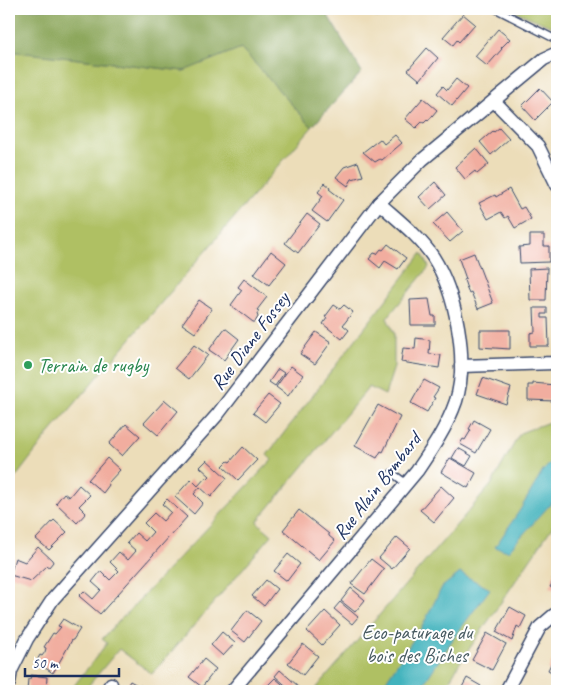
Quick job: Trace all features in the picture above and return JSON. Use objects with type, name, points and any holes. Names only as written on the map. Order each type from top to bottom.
[{"type":"street","name":"Rue Diane Fossey","points":[[9,683],[11,671],[27,639],[53,599],[218,414],[379,203],[422,160],[544,59],[557,53]]},
{"type":"street","points":[[494,101],[538,146],[557,185]]},
{"type":"street","name":"Rue Alain Bombard","points":[[232,691],[407,484],[442,432],[456,400],[461,366],[452,299],[434,260],[411,232],[379,203]]},
{"type":"street","points":[[461,366],[553,363],[557,360]]},
{"type":"street","points":[[506,691],[540,628],[556,615]]},
{"type":"lane","points":[[496,9],[557,40]]},
{"type":"lane","points":[[392,473],[407,484]]},
{"type":"green space","points":[[9,9],[324,9],[362,72],[312,127],[241,48],[184,71],[9,51]]},
{"type":"green space","points":[[355,9],[383,9],[379,18]]},
{"type":"green space","points":[[510,9],[557,9],[557,29]]},
{"type":"green space","points":[[241,48],[312,127],[48,435],[9,486],[9,51],[183,71]]},
{"type":"green space","points":[[422,253],[429,267],[387,318],[394,333],[394,367],[385,395],[369,387],[257,522],[272,535],[152,674],[119,649],[84,691],[70,691],[107,643],[102,639],[272,460],[267,455]]},
{"type":"green space","name":"Eco-paturage du bois des Biches","points":[[557,419],[557,520],[459,664],[444,691],[314,691],[491,485],[520,433]]},
{"type":"water","points":[[557,456],[557,497],[508,551],[495,547],[543,471]]},
{"type":"water","points":[[460,573],[490,589],[455,636],[419,691],[380,691],[423,625],[442,587]]},
{"type":"building","points":[[463,14],[475,24],[459,42],[457,40],[453,45],[443,37]]},
{"type":"building","points":[[498,29],[510,39],[487,66],[475,56]]},
{"type":"building","points":[[427,48],[438,58],[420,80],[408,70]]},
{"type":"building","points":[[456,79],[467,88],[452,106],[437,93],[443,86],[447,90]]},
{"type":"building","points":[[540,88],[553,102],[535,120],[522,106]]},
{"type":"building","points":[[423,98],[437,110],[428,121],[422,122],[416,128],[405,119]]},
{"type":"building","points":[[499,128],[509,139],[491,155],[480,142]]},
{"type":"building","points":[[395,135],[402,143],[382,160],[380,159],[375,162],[363,152],[380,139],[384,144]]},
{"type":"building","points":[[476,148],[489,164],[477,174],[475,171],[465,179],[455,167]]},
{"type":"building","points":[[358,162],[363,176],[352,179],[348,186],[336,177],[344,167]]},
{"type":"building","points":[[435,182],[446,195],[430,209],[419,197]]},
{"type":"building","points":[[325,183],[330,187],[329,189],[343,200],[327,222],[312,211],[323,196],[318,192]]},
{"type":"building","points":[[509,189],[520,209],[524,207],[531,219],[515,228],[508,216],[505,218],[501,212],[488,219],[479,203],[495,195],[496,197]]},
{"type":"building","points":[[447,212],[463,231],[450,242],[433,224]]},
{"type":"building","points":[[307,214],[320,224],[298,253],[285,243]]},
{"type":"building","points":[[530,235],[544,235],[544,246],[549,246],[549,262],[520,263],[519,247],[530,246]]},
{"type":"building","points":[[388,244],[406,258],[398,269],[385,261],[380,268],[369,259],[374,253],[377,254],[381,249],[383,250]]},
{"type":"building","points":[[271,251],[286,263],[269,285],[254,274]]},
{"type":"building","points":[[474,253],[493,303],[478,309],[471,292],[469,293],[466,286],[464,280],[466,279],[459,259]]},
{"type":"building","points":[[547,268],[546,300],[530,300],[529,269]]},
{"type":"building","points":[[244,279],[267,297],[257,310],[259,311],[258,317],[255,322],[231,305],[242,290],[238,287]]},
{"type":"building","points":[[429,299],[432,316],[435,316],[435,325],[411,325],[410,300]]},
{"type":"building","points":[[199,300],[212,309],[195,333],[182,324]]},
{"type":"building","points":[[334,305],[340,309],[344,305],[353,312],[343,325],[349,330],[342,339],[323,324],[327,318],[325,317]]},
{"type":"building","points":[[534,308],[547,308],[547,314],[542,314],[542,318],[548,318],[549,346],[530,346],[530,333],[535,332]]},
{"type":"building","points":[[225,328],[239,339],[224,360],[209,350]]},
{"type":"building","points":[[480,330],[510,330],[510,349],[480,347]]},
{"type":"building","points":[[316,332],[331,342],[315,364],[300,354]]},
{"type":"building","points":[[416,338],[430,340],[429,354],[441,355],[439,368],[401,362],[403,348],[415,349]]},
{"type":"building","points":[[194,345],[208,355],[189,379],[175,368]]},
{"type":"building","points":[[291,366],[303,375],[288,396],[276,387]]},
{"type":"building","points":[[278,369],[284,373],[275,386],[269,382]]},
{"type":"building","points":[[483,378],[511,388],[506,404],[477,394]]},
{"type":"building","points":[[424,380],[439,388],[427,412],[411,403]]},
{"type":"building","points":[[533,383],[555,385],[555,401],[528,400],[528,385],[533,385]]},
{"type":"building","points":[[268,395],[280,404],[265,422],[253,413]]},
{"type":"building","points":[[165,400],[178,411],[158,435],[144,423]]},
{"type":"building","points":[[378,405],[400,417],[383,452],[381,451],[377,458],[355,446]]},
{"type":"building","points":[[474,420],[490,429],[476,453],[460,444],[471,430],[469,429]]},
{"type":"building","points":[[126,424],[140,436],[122,456],[109,444]]},
{"type":"building","points":[[243,447],[257,460],[238,480],[223,466],[228,461],[230,462]]},
{"type":"building","points":[[458,448],[472,456],[466,466],[452,458]]},
{"type":"building","points":[[107,458],[120,470],[108,483],[109,485],[103,493],[88,480]]},
{"type":"building","points":[[450,458],[476,473],[468,488],[441,472]]},
{"type":"building","points":[[207,460],[227,478],[211,497],[200,487],[194,494],[203,503],[194,514],[175,497],[191,479],[198,486],[206,477],[207,479],[210,476],[200,467]]},
{"type":"building","points":[[79,485],[90,495],[79,506],[86,513],[77,523],[56,503],[64,493],[69,497]]},
{"type":"building","points":[[441,486],[454,498],[434,522],[420,510]]},
{"type":"building","points":[[167,499],[187,517],[100,614],[79,596],[84,591],[93,599],[101,590],[92,582],[101,571],[110,580],[119,571],[110,562],[119,552],[128,560],[136,551],[127,543],[136,533],[145,541],[153,532],[144,523],[154,513],[163,521],[171,512],[162,504]]},
{"type":"building","points":[[299,510],[335,541],[319,560],[283,530]]},
{"type":"building","points":[[54,520],[67,532],[49,550],[36,539]]},
{"type":"building","points":[[397,537],[410,548],[392,569],[379,558]]},
{"type":"building","points":[[38,547],[52,560],[53,562],[49,567],[47,566],[31,581],[10,575],[15,558],[25,562]]},
{"type":"building","points":[[288,554],[300,564],[287,581],[274,571]]},
{"type":"building","points":[[371,559],[384,569],[365,594],[351,584]]},
{"type":"building","points":[[557,569],[557,590],[550,587]]},
{"type":"building","points":[[266,580],[277,589],[264,606],[252,596]]},
{"type":"building","points":[[351,588],[365,600],[355,612],[341,601]]},
{"type":"building","points":[[340,602],[358,617],[352,624],[334,609]]},
{"type":"building","points":[[510,607],[526,616],[520,628],[517,626],[512,641],[496,632]]},
{"type":"building","points":[[247,610],[261,621],[245,642],[231,631]]},
{"type":"building","points":[[325,611],[340,625],[322,645],[307,631]]},
{"type":"building","points":[[63,619],[80,629],[53,673],[36,662],[40,655],[42,656],[45,652],[46,648],[44,647],[53,633],[55,634],[61,627],[58,626]]},
{"type":"building","points":[[222,632],[235,643],[223,656],[211,645]]},
{"type":"building","points":[[487,633],[506,644],[492,670],[472,660]]},
{"type":"building","points":[[303,644],[318,656],[303,675],[288,663]]},
{"type":"building","points":[[557,652],[557,675],[548,670]]},
{"type":"building","points":[[204,659],[216,669],[202,687],[189,677]]},
{"type":"building","points":[[280,670],[298,686],[294,691],[275,676]]},
{"type":"building","points":[[31,675],[47,677],[46,691],[27,691],[28,679],[30,679]]},
{"type":"building","points":[[275,678],[288,689],[286,691],[267,691],[264,689]]},
{"type":"building","points":[[467,678],[481,686],[478,691],[460,691]]},
{"type":"building","points":[[130,681],[140,685],[151,691],[124,691]]},
{"type":"place","name":"Terrain de rugby","points":[[28,365]]}]
